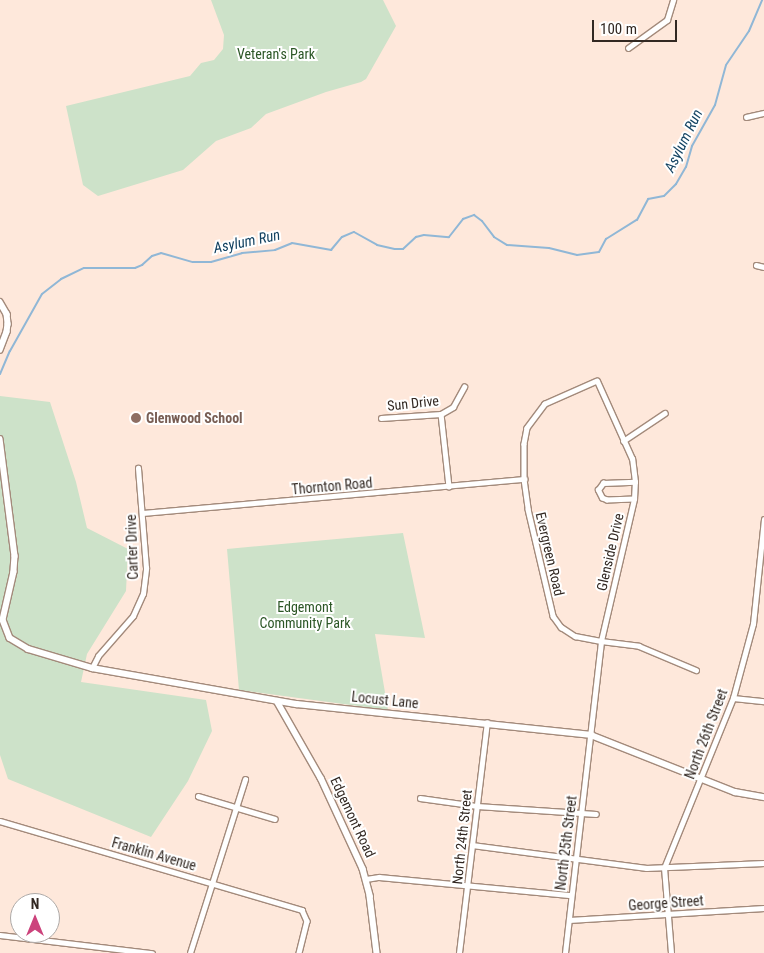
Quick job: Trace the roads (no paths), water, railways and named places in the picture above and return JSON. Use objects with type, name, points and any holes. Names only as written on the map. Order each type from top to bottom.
[{"type":"street","points":[[628,48],[667,20],[673,0]]},
{"type":"street","points":[[746,117],[764,113]]},
{"type":"street","points":[[756,265],[764,267]]},
{"type":"street","points":[[0,302],[7,314],[8,324],[0,350]]},
{"type":"street","name":"Glenside Drive","points":[[590,735],[601,641],[634,499],[635,482],[632,459],[622,441],[597,380]]},
{"type":"street","name":"Evergreen Road","points":[[597,380],[545,404],[534,416],[527,428],[524,444],[524,479],[528,509],[553,616],[561,627],[575,636],[639,646],[696,670]]},
{"type":"street","name":"Sun Drive","points":[[381,418],[441,414],[453,407],[464,387]]},
{"type":"street","points":[[622,441],[665,413]]},
{"type":"street","points":[[441,414],[449,487]]},
{"type":"street","name":"Locust Lane","points":[[0,438],[14,556],[14,572],[3,610],[5,630],[17,644],[28,650],[92,668],[277,701],[590,735],[735,792],[764,797]]},
{"type":"street","name":"Carter Drive","points":[[92,668],[98,656],[133,616],[143,594],[146,568],[138,468]]},
{"type":"street","name":"Thornton Road","points":[[142,513],[524,479]]},
{"type":"street","points":[[634,499],[607,500],[602,498],[598,490],[603,483],[635,482]]},
{"type":"street","name":"North 26th Street","points":[[670,953],[664,868],[732,698],[753,624],[764,520]]},
{"type":"street","points":[[732,698],[764,701]]},
{"type":"street","name":"Edgemont Road","points":[[277,701],[321,778],[366,879],[377,953]]},
{"type":"street","name":"North 24th Street","points":[[459,953],[487,723]]},
{"type":"street","name":"North 25th Street","points":[[566,953],[590,735]]},
{"type":"street","points":[[190,953],[245,780]]},
{"type":"street","points":[[198,796],[275,819]]},
{"type":"street","points":[[420,798],[477,806],[580,815],[596,814]]},
{"type":"street","name":"Franklin Avenue","points":[[0,821],[302,910],[307,921],[299,953]]},
{"type":"street","points":[[472,845],[664,868],[764,863]]},
{"type":"street","points":[[366,879],[379,877],[571,895]]},
{"type":"street","name":"George Street","points":[[570,920],[764,908]]},
{"type":"street","points":[[0,934],[152,953]]},
{"type":"waterway","name":"Asylum Run","points":[[0,374],[10,351],[42,294],[61,279],[84,268],[135,268],[142,265],[152,256],[161,253],[193,262],[211,262],[242,253],[275,250],[292,243],[331,250],[342,237],[354,232],[377,245],[403,249],[416,237],[424,235],[449,237],[463,219],[474,215],[482,221],[494,237],[507,245],[549,248],[577,255],[599,252],[606,239],[637,220],[648,199],[664,196],[676,184],[686,167],[692,146],[715,105],[726,65],[749,31],[762,0]]},
{"type":"place","name":"Glenwood School","points":[[136,418]]},
{"type":"park label","name":"Veteran's Park","points":[[276,54]]},
{"type":"park label","name":"Edgemont Community Park","points":[[305,616]]}]
